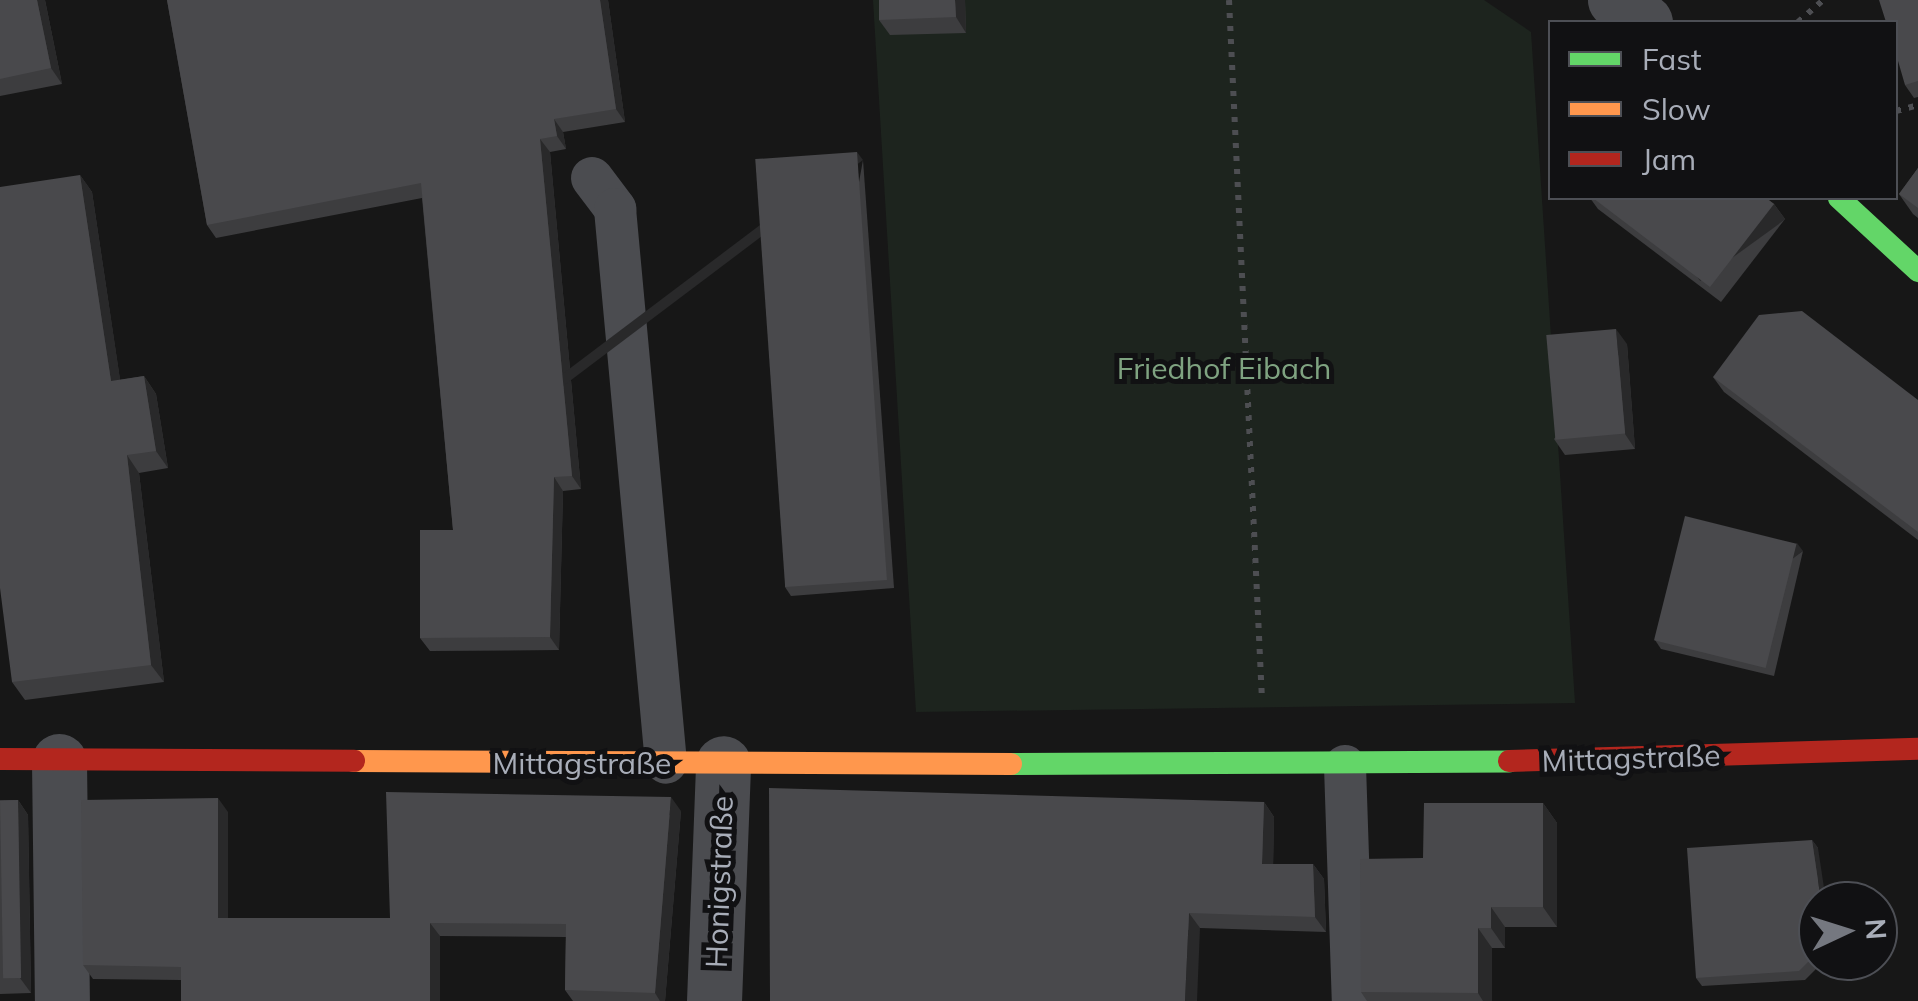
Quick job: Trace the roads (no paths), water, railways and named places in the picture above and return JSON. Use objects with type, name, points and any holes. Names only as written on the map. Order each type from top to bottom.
[{"type":"street","points":[[1614,0],[1641,20]]},
{"type":"street","points":[[1840,200],[1918,271]]},
{"type":"street","name":"Mittagstraße","points":[[0,758],[1345,766],[1918,749]]},
{"type":"street","points":[[59,761],[62,1001]]},
{"type":"street","name":"Honigstraße","points":[[714,1001],[723,763]]},
{"type":"lane","points":[[592,178],[614,209],[666,763]]},
{"type":"lane","points":[[1345,766],[1353,1001]]},
{"type":"park label","name":"Friedhof Eibach","points":[[1224,368]]}]
